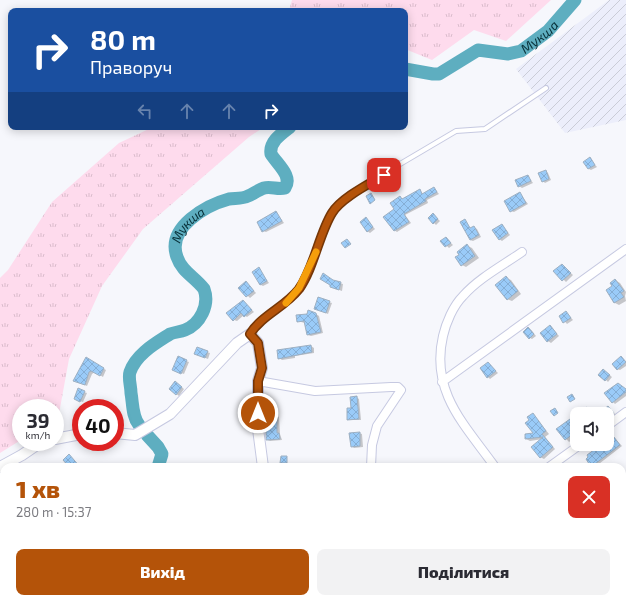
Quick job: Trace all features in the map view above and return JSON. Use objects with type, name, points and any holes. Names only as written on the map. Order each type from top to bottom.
[{"type":"street","points":[[442,382],[626,249]]},
{"type":"street","points":[[492,463],[460,418],[445,392],[442,382],[439,354],[446,324],[461,298],[469,290],[522,252]]},
{"type":"street","points":[[124,434],[135,435],[170,414],[237,342],[250,334],[258,343],[262,368],[258,381],[258,429],[262,463]]},
{"type":"street","points":[[258,381],[314,391],[398,387],[401,390],[377,426],[372,445],[371,463]]},
{"type":"street","points":[[614,421],[626,412]]},
{"type":"street","points":[[7,463],[28,451]]},
{"type":"street","points":[[555,463],[571,451]]},
{"type":"lane","points":[[250,334],[256,325],[287,302],[299,288],[333,212],[349,198],[395,167],[456,131],[485,129],[546,88]]},
{"type":"shaded area","points":[[609,0],[626,0],[626,120],[565,133],[516,69]]},
{"type":"green space","points":[[292,0],[551,0],[506,41],[474,30],[432,60],[408,50],[408,8],[290,8]]},
{"type":"green space","points":[[147,130],[260,130],[249,137],[143,229],[102,286],[69,359],[62,399],[12,399],[12,446],[0,453],[0,278],[8,270],[52,202],[119,143]]},
{"type":"building","points":[[590,157],[595,165],[588,169],[583,162]]},
{"type":"building","points":[[546,170],[549,179],[542,182],[538,173]]},
{"type":"building","points":[[528,175],[531,181],[518,187],[515,180]]},
{"type":"building","points":[[434,187],[437,192],[425,199],[426,201],[404,214],[409,222],[394,231],[383,217],[394,209],[390,203],[400,196],[402,199],[420,189],[422,194]]},
{"type":"building","points":[[520,192],[526,203],[510,212],[504,201]]},
{"type":"building","points":[[371,193],[375,200],[370,204],[366,196]]},
{"type":"building","points":[[276,211],[282,221],[262,232],[257,222]]},
{"type":"building","points":[[433,213],[438,219],[433,224],[428,218]]},
{"type":"building","points":[[366,217],[373,227],[367,232],[360,222]]},
{"type":"building","points":[[465,219],[470,228],[474,226],[479,235],[470,240],[460,222]]},
{"type":"building","points":[[502,224],[508,233],[499,240],[492,230]]},
{"type":"building","points":[[446,237],[451,243],[445,247],[440,241]]},
{"type":"building","points":[[347,239],[351,244],[345,248],[341,243]]},
{"type":"building","points":[[467,244],[475,256],[461,266],[455,257],[459,255],[457,252]]},
{"type":"building","points":[[562,264],[571,273],[562,281],[553,271]]},
{"type":"building","points":[[259,267],[267,281],[260,285],[252,272]]},
{"type":"building","points":[[323,273],[333,280],[341,282],[339,290],[330,287],[330,285],[320,279]]},
{"type":"building","points":[[506,276],[518,291],[507,300],[495,285]]},
{"type":"building","points":[[615,279],[624,291],[621,293],[624,297],[614,303],[606,290],[612,286],[610,283]]},
{"type":"building","points":[[246,281],[254,291],[246,297],[238,288]]},
{"type":"building","points":[[318,297],[330,301],[326,313],[314,309]]},
{"type":"building","points":[[243,300],[252,310],[244,317],[241,313],[233,321],[226,313]]},
{"type":"building","points":[[308,310],[316,313],[321,332],[307,335],[304,321],[297,322],[296,315],[307,314]]},
{"type":"building","points":[[566,311],[571,318],[563,323],[559,316]]},
{"type":"building","points":[[550,325],[557,334],[547,342],[540,333]]},
{"type":"building","points":[[528,327],[534,334],[529,339],[523,332]]},
{"type":"building","points":[[311,345],[312,352],[278,359],[277,350]]},
{"type":"building","points":[[197,347],[208,351],[205,358],[194,354]]},
{"type":"building","points":[[178,356],[187,360],[181,374],[172,370]]},
{"type":"building","points":[[621,356],[626,362],[617,370],[612,364]]},
{"type":"building","points":[[86,357],[104,368],[100,376],[91,371],[89,372],[85,385],[73,381]]},
{"type":"building","points":[[488,362],[496,371],[487,378],[480,368]]},
{"type":"building","points":[[603,369],[610,375],[605,381],[598,375]]},
{"type":"building","points":[[175,381],[182,387],[176,395],[169,389]]},
{"type":"building","points":[[618,383],[626,389],[626,392],[612,403],[604,393]]},
{"type":"building","points":[[78,388],[85,391],[81,399],[74,399]]},
{"type":"building","points":[[572,394],[575,399],[570,402],[567,397]]},
{"type":"building","points":[[357,396],[359,419],[347,420],[347,408],[351,408],[350,397]]},
{"type":"building","points":[[555,408],[558,413],[554,416],[550,411]]},
{"type":"building","points":[[533,413],[546,431],[542,434],[553,447],[540,458],[531,447],[543,437],[525,439],[525,434],[533,433],[525,423],[529,420],[527,417]]},
{"type":"building","points":[[266,414],[277,414],[277,433],[279,433],[280,439],[266,440]]},
{"type":"building","points":[[570,419],[570,436],[565,440],[556,429]]},
{"type":"building","points":[[360,432],[360,446],[351,447],[349,433]]},
{"type":"building","points":[[614,437],[620,445],[614,450]]},
{"type":"building","points":[[592,451],[612,451],[596,463],[588,463],[586,459],[588,457],[587,455]]},
{"type":"building","points":[[69,454],[77,463],[66,463],[63,460]]},
{"type":"building","points":[[281,456],[287,456],[287,463],[280,463]]},
{"type":"waterway","name":"Мукша","points":[[408,70],[439,74],[478,50],[508,54],[521,51],[548,31],[575,0]]},
{"type":"waterway","name":"Мукша","points":[[139,425],[134,414],[129,379],[129,374],[133,366],[142,354],[159,341],[170,334],[185,330],[195,323],[199,319],[205,307],[206,295],[204,289],[185,271],[177,257],[175,246],[177,236],[191,219],[210,206],[229,199],[246,197],[264,188],[285,188],[287,184],[286,175],[271,154],[271,150],[276,139],[286,130]]},
{"type":"waterway","name":"Мукша","points":[[147,435],[162,454],[159,463]]},
{"type":"slow traffic","points":[[286,303],[299,288],[316,252]]},
{"type":"route","points":[[258,413],[258,381],[262,368],[258,343],[250,334],[256,325],[287,302],[299,288],[316,253],[333,212],[349,198],[384,175]]}]
